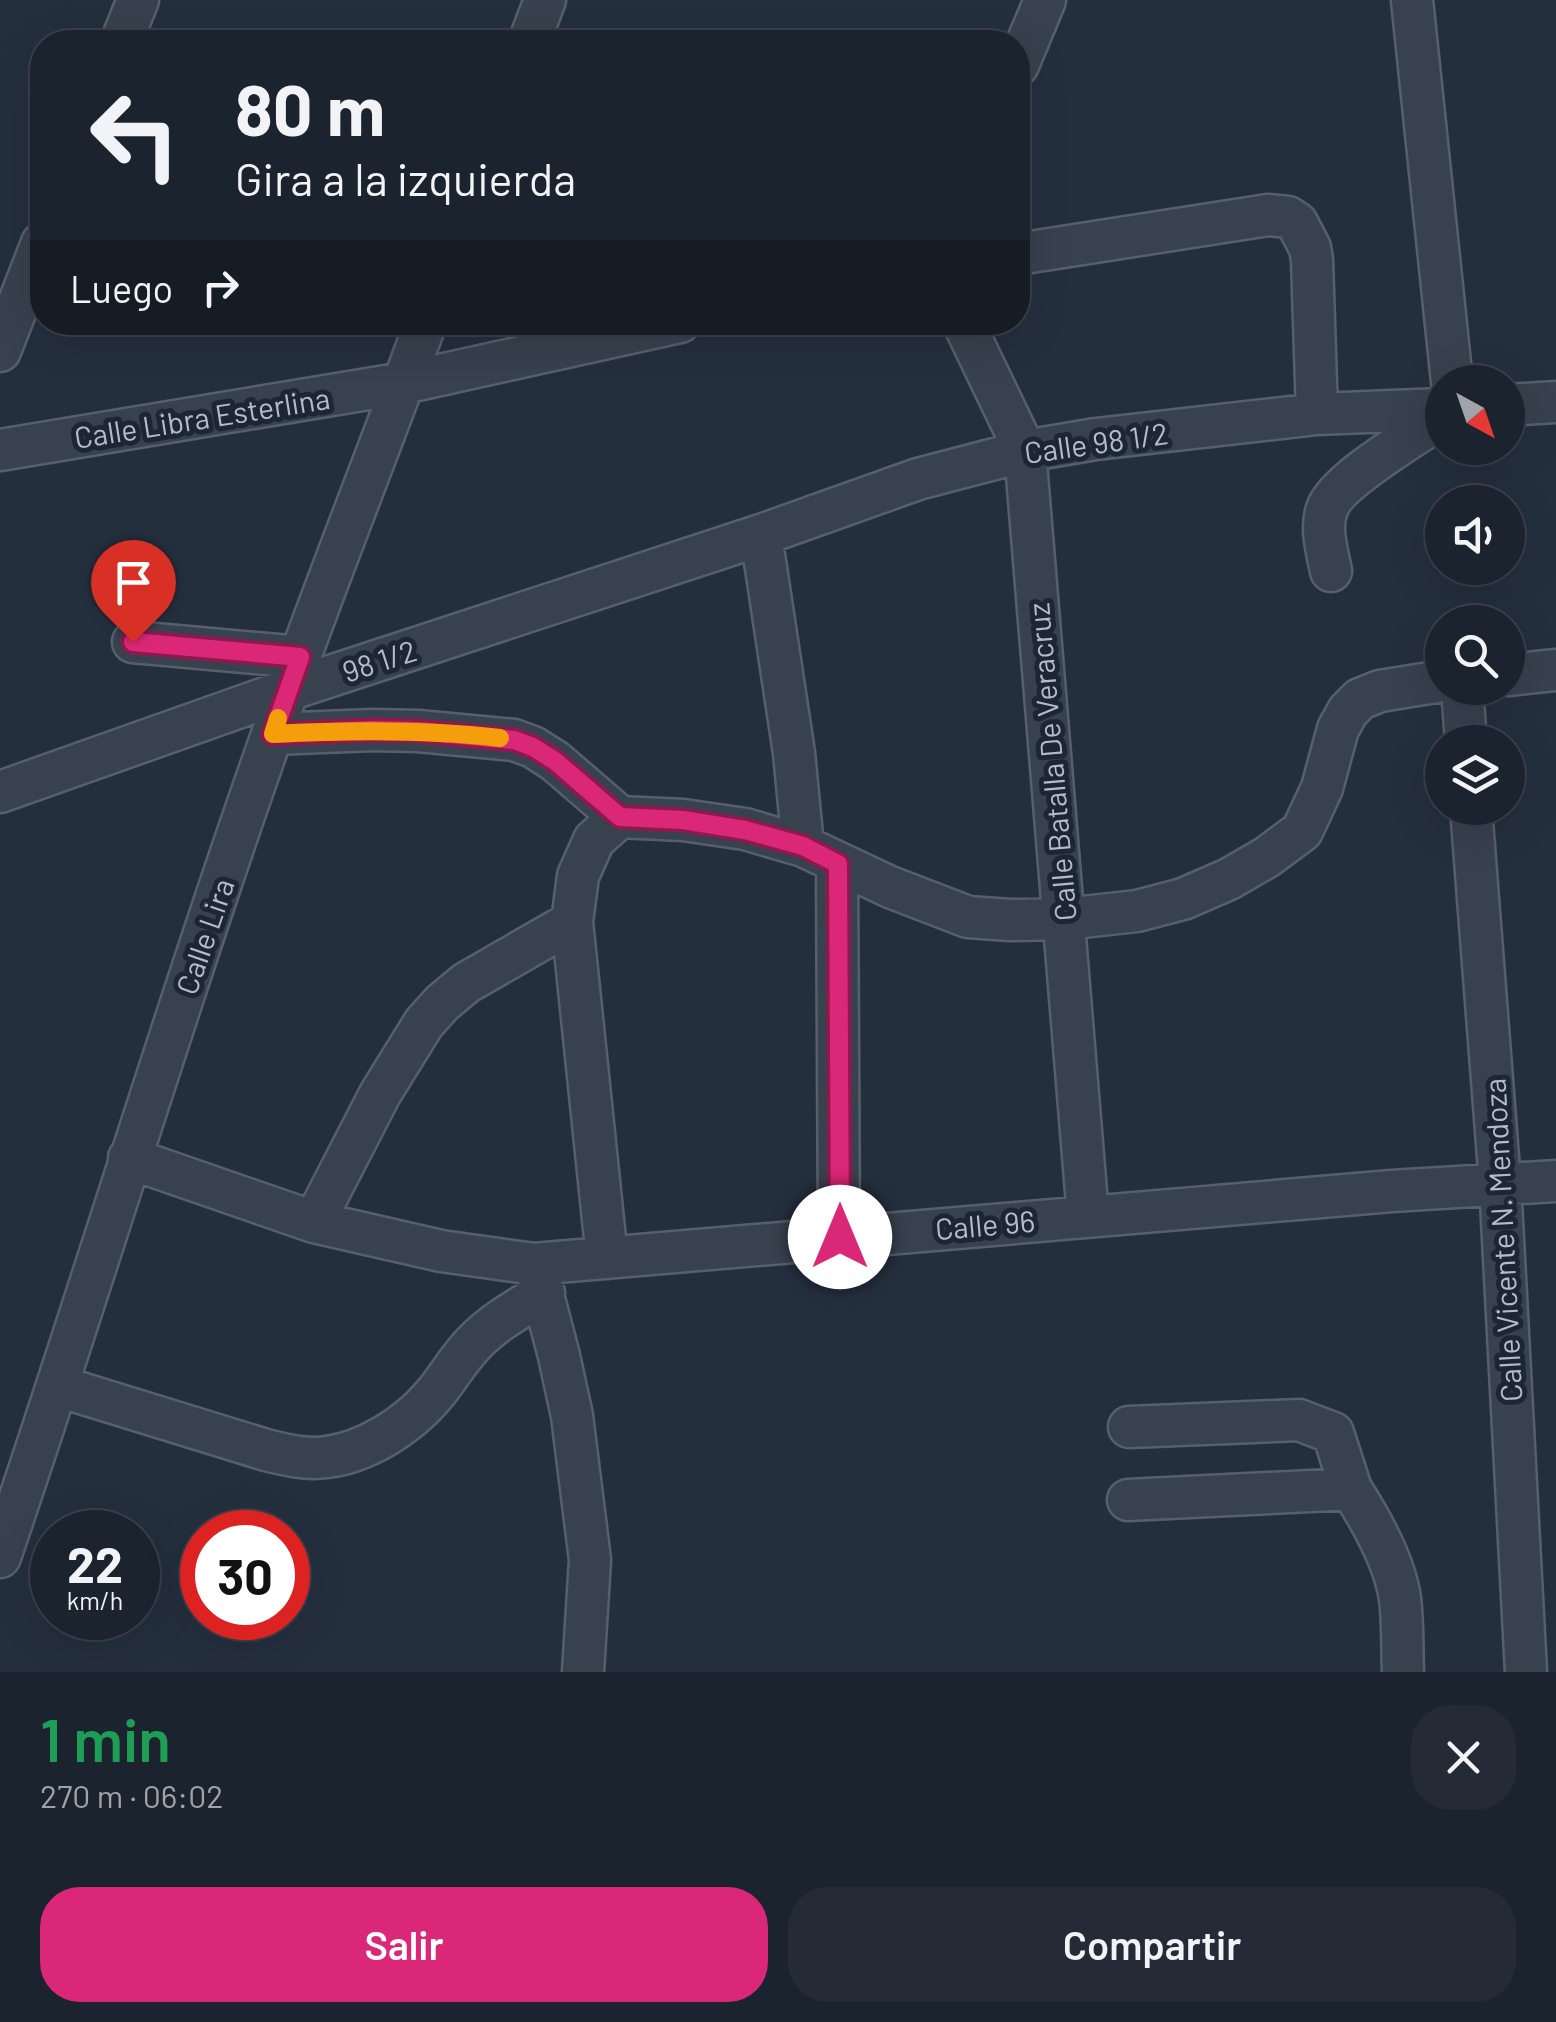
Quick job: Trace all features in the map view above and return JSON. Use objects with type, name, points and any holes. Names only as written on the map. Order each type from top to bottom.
[{"type":"street","points":[[126,30],[138,0]]},
{"type":"street","points":[[534,30],[545,0]]},
{"type":"street","points":[[1030,36],[1045,0]]},
{"type":"street","points":[[1412,0],[1450,365]]},
{"type":"street","points":[[1030,252],[1268,215],[1288,217],[1306,238],[1312,260],[1317,414]]},
{"type":"street","points":[[0,351],[30,274]]},
{"type":"street","name":"Calle Lira","points":[[0,1557],[129,1158],[294,673],[421,335]]},
{"type":"street","name":"Calle Libra Esterlina","points":[[0,450],[404,383],[621,335]]},
{"type":"street","name":"Calle Batalla De Veracruz","points":[[969,335],[1025,451],[1088,1216]]},
{"type":"street","points":[[1525,405],[1556,402]]},
{"type":"street","name":"Calle 98 1/2","points":[[761,534],[918,478],[1025,451],[1317,414],[1425,410]]},
{"type":"street","points":[[1331,570],[1324,519],[1328,504],[1344,485],[1425,430]]},
{"type":"street","points":[[761,534],[794,753],[820,855],[840,1237]]},
{"type":"street","name":"98 1/2","points":[[0,792],[294,673],[761,534]]},
{"type":"street","points":[[133,642],[294,673]]},
{"type":"street","points":[[1525,673],[1556,670]]},
{"type":"street","points":[[273,734],[418,731],[514,740],[555,761],[620,817],[683,820],[745,830],[820,855],[968,917],[1064,919],[1137,910],[1183,899],[1242,872],[1284,846],[1302,831],[1322,788],[1338,729],[1348,712],[1360,700],[1380,691],[1425,684]]},
{"type":"street","points":[[607,1258],[572,922],[578,876],[594,840],[620,817]]},
{"type":"street","name":"Calle Vicente N. Mendoza","points":[[1472,825],[1500,1183],[1526,1672]]},
{"type":"street","points":[[314,1222],[380,1094],[442,1002],[466,983],[572,922]]},
{"type":"street","name":"Calle 96","points":[[129,1158],[314,1222],[539,1278],[607,1258],[1556,1180]]},
{"type":"street","points":[[58,1386],[266,1450],[299,1458],[329,1457],[360,1447],[410,1419],[434,1396],[455,1363],[539,1278]]},
{"type":"street","points":[[539,1278],[572,1416],[590,1560],[583,1672]]},
{"type":"street","points":[[1129,1427],[1299,1420],[1333,1433],[1350,1488],[1384,1550],[1400,1596],[1402,1672]]},
{"type":"street","points":[[1128,1500],[1350,1488]]},
{"type":"slow traffic","points":[[278,718],[273,734],[372,730],[500,738]]},
{"type":"route","points":[[133,642],[300,657],[273,734],[418,731],[514,740],[555,761],[620,817],[683,820],[745,830],[803,846],[838,864],[840,1237]]}]
